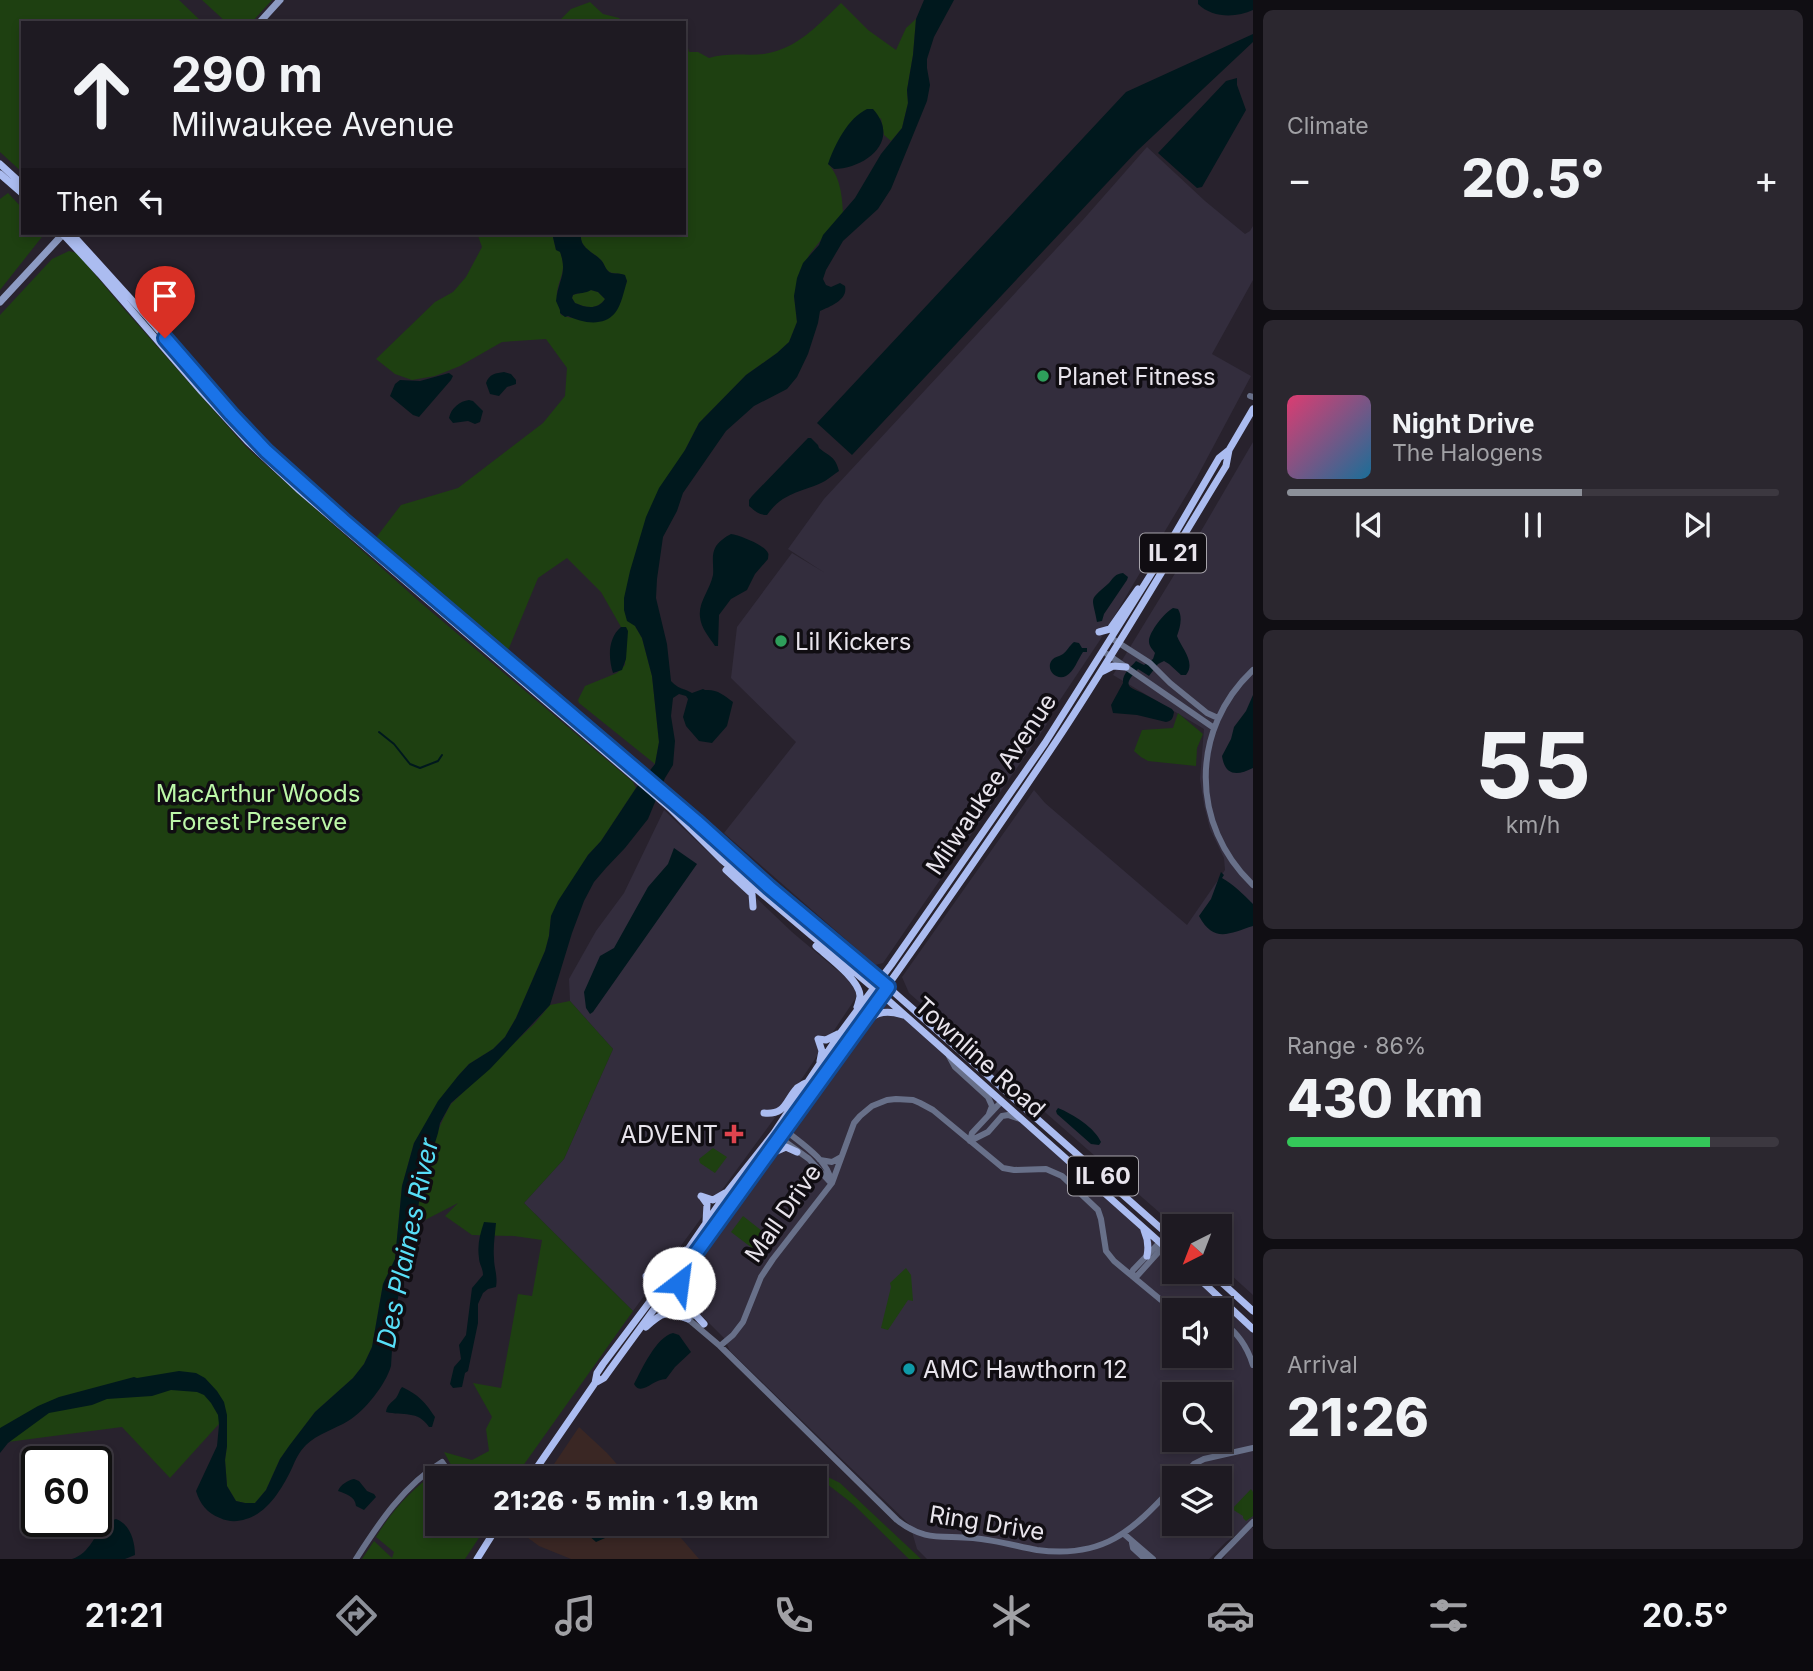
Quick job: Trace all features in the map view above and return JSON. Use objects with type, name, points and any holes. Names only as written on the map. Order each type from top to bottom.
[{"type":"main road","points":[[261,21],[280,0]]},
{"type":"main road","points":[[0,163],[21,183]]},
{"type":"main road","points":[[0,174],[21,192]]},
{"type":"main road","points":[[0,302],[63,235]]},
{"type":"main road","name":"Townline Road","points":[[67,235],[247,441],[309,498],[888,987],[1162,1229]]},
{"type":"main road","name":"Milwaukee Avenue","points":[[777,1135],[808,1081],[841,1032],[880,981],[1106,653],[1226,466],[1229,450],[1253,409]]},
{"type":"main road","points":[[1244,425],[1253,419]]},
{"type":"main road","name":"Milwaukee Avenue","points":[[1114,640],[1219,458],[1229,450]]},
{"type":"main road","points":[[1099,632],[1110,629],[1132,594],[1150,576]]},
{"type":"main road","name":"Milwaukee Avenue","points":[[785,1130],[888,987],[1052,747],[1098,674],[1106,653]]},
{"type":"main road","points":[[1098,674],[1113,666],[1127,667]]},
{"type":"main road","name":"Townline Road","points":[[672,805],[706,846],[907,1017],[1162,1244]]},
{"type":"main road","points":[[706,846],[710,855],[752,894],[753,907]]},
{"type":"main road","points":[[772,903],[779,915],[840,967],[857,986],[860,995],[856,1011]]},
{"type":"main road","points":[[865,968],[883,969],[891,965]]},
{"type":"main road","points":[[835,1061],[868,1019],[884,1012],[907,1017]]},
{"type":"main road","points":[[819,1065],[822,1051],[818,1039],[827,1040],[841,1032]]},
{"type":"main road","points":[[764,1113],[775,1113],[783,1108],[798,1087],[808,1081]]},
{"type":"main road","name":"IL 21","points":[[538,1466],[595,1383],[597,1373],[728,1191],[777,1135],[785,1130]]},
{"type":"main road","name":"IL 21","points":[[595,1383],[604,1378],[664,1297],[762,1162],[777,1135]]},
{"type":"main road","points":[[762,1162],[772,1153],[786,1147],[797,1152]]},
{"type":"main road","points":[[706,1222],[707,1204],[701,1196],[713,1199],[728,1191]]},
{"type":"main road","points":[[1142,1226],[1148,1238],[1147,1256]]},
{"type":"main road","points":[[646,1276],[662,1274],[678,1254],[689,1248]]},
{"type":"main road","points":[[693,1257],[681,1276],[677,1291],[678,1296],[704,1324]]},
{"type":"main road","points":[[1205,1284],[1253,1329]]},
{"type":"main road","points":[[1223,1284],[1253,1311]]},
{"type":"main road","points":[[630,1342],[666,1312],[688,1319]]},
{"type":"main road","points":[[477,1559],[491,1536]]},
{"type":"street","points":[[1114,640],[1147,660],[1170,683],[1207,713],[1218,718]]},
{"type":"street","points":[[1106,653],[1214,728]]},
{"type":"street","points":[[1253,670],[1230,697],[1218,718],[1209,746],[1206,772],[1209,807],[1222,845],[1253,885]]},
{"type":"street","points":[[947,1054],[955,1067],[988,1097],[992,1106],[989,1114]]},
{"type":"street","name":"Mall Drive","points":[[720,1346],[743,1322],[761,1277],[773,1259],[832,1183],[850,1132],[859,1116],[876,1104],[891,1099],[912,1100],[928,1106],[1003,1168],[1046,1169],[1062,1177],[1098,1210],[1106,1251],[1114,1261],[1162,1300]]},
{"type":"street","points":[[970,1141],[972,1133],[989,1114],[1003,1104]]},
{"type":"street","points":[[970,1141],[978,1138],[1003,1104]]},
{"type":"street","points":[[982,1133],[988,1132],[1002,1116],[1020,1119]]},
{"type":"street","points":[[785,1130],[830,1172],[832,1183]]},
{"type":"street","points":[[777,1135],[809,1159],[832,1183]]},
{"type":"street","points":[[818,1159],[832,1162],[841,1157]]},
{"type":"street","points":[[1162,1244],[1137,1276],[1131,1275],[1133,1270],[1162,1244]]},
{"type":"street","name":"Ring Drive","points":[[657,1291],[720,1346],[877,1501],[909,1528],[929,1536],[971,1538],[1067,1553],[1104,1545],[1124,1534],[1162,1498]]},
{"type":"street","name":"Ring Drive","points":[[664,1297],[704,1324],[720,1346]]},
{"type":"street","points":[[1232,1330],[1244,1343],[1253,1364]]},
{"type":"street","points":[[1192,1466],[1204,1459],[1253,1448]]},
{"type":"street","points":[[356,1559],[378,1525],[425,1473]]},
{"type":"street","points":[[1217,1559],[1253,1522]]},
{"type":"street","points":[[1124,1534],[1133,1548],[1145,1559]]},
{"type":"street","points":[[1132,1543],[1153,1559]]},
{"type":"shaded area","points":[[1147,147],[1245,234],[1253,226],[1253,280],[1212,354],[1251,376],[1196,479],[1100,640],[1048,718],[1031,707],[1047,724],[883,963],[875,965],[724,833],[796,742],[731,678],[737,627],[792,553],[825,573],[788,549],[824,499],[1082,221]]},
{"type":"shaded area","points":[[1253,442],[1253,1295],[1232,1276],[1232,1214],[1162,1215],[909,993],[902,977],[1034,790],[1045,803],[1187,925],[1225,870],[1224,858],[1210,829],[1200,779],[1204,729],[1113,675]]},
{"type":"shaded area","points":[[664,810],[792,932],[856,986],[857,996],[785,1104],[633,1311],[524,1203],[564,1159],[613,1049],[570,1001],[569,979],[596,931],[624,893]]},
{"type":"shaded area","points":[[884,1001],[1162,1248],[1162,1284],[1202,1284],[1217,1298],[1162,1298],[1162,1368],[1232,1368],[1232,1312],[1253,1332],[1253,1522],[1209,1559],[927,1559],[917,1549],[910,1525],[730,1351],[724,1338],[680,1293],[682,1286]]},
{"type":"shaded area","points":[[579,1427],[618,1466],[553,1466]]},
{"type":"shaded area","points":[[1251,1528],[1253,1559],[1223,1559],[1233,1545]]},
{"type":"shaded area","points":[[526,1536],[679,1536],[699,1559],[571,1559],[539,1546]]},
{"type":"green space","points":[[0,0],[179,0],[201,21],[21,21],[21,171],[0,152]]},
{"type":"green space","points":[[202,0],[272,0],[253,21],[225,21]]},
{"type":"green space","points":[[590,2],[603,14],[621,21],[559,21],[571,9]]},
{"type":"green space","points":[[841,3],[868,30],[896,50],[906,28],[916,19],[907,90],[908,103],[902,128],[891,141],[884,135],[881,118],[828,164],[838,180],[843,212],[809,255],[794,296],[797,322],[789,342],[746,375],[699,423],[685,450],[635,626],[642,638],[652,676],[659,742],[655,764],[579,703],[585,686],[617,673],[625,665],[626,627],[621,627],[601,592],[567,558],[538,578],[507,653],[375,539],[401,505],[458,488],[543,423],[565,396],[567,368],[546,339],[502,342],[460,366],[435,376],[412,380],[395,374],[376,359],[435,302],[453,292],[466,277],[482,247],[478,235],[552,235],[563,264],[557,295],[561,315],[571,318],[621,297],[627,281],[624,275],[607,270],[601,260],[584,246],[581,235],[686,235],[686,44],[689,52],[698,52],[709,58],[764,54],[787,47],[824,20]]},
{"type":"green space","points":[[8,193],[21,207],[21,235],[43,235],[0,290],[0,199]]},
{"type":"green space","name":"MacArthur Woods Forest Preserve","points":[[69,251],[77,253],[246,447],[421,603],[633,782],[636,788],[601,841],[588,855],[551,916],[545,951],[505,1037],[493,1049],[469,1064],[458,1076],[414,1143],[402,1186],[395,1259],[383,1284],[372,1347],[364,1364],[353,1378],[315,1412],[280,1459],[266,1490],[255,1503],[236,1501],[227,1486],[227,1415],[170,1478],[122,1427],[0,1443],[0,315],[52,259]]},
{"type":"green space","points":[[591,290],[598,292],[605,299],[599,305],[584,306],[575,303],[572,298],[573,295]]},
{"type":"green space","points":[[1178,713],[1203,734],[1197,748],[1196,766],[1148,761],[1134,751],[1142,730],[1173,728]]},
{"type":"green space","points":[[570,1001],[613,1049],[564,1159],[524,1203],[633,1311],[523,1466],[452,1466],[444,1452],[472,1460],[489,1451],[486,1429],[492,1417],[473,1383],[501,1388],[518,1294],[532,1296],[542,1240],[472,1235],[445,1216],[458,1203],[415,1227],[424,1180],[432,1147],[451,1104],[535,1023],[550,1005]]},
{"type":"green space","points":[[713,1148],[727,1157],[715,1173],[700,1163],[699,1159]]},
{"type":"green space","points":[[743,1216],[771,1238],[760,1254],[731,1232]]},
{"type":"green space","points":[[906,1268],[911,1275],[913,1301],[908,1300],[888,1330],[881,1328],[890,1283]]},
{"type":"green space","points":[[827,1476],[840,1483],[921,1559],[909,1559],[853,1504],[827,1484]]},
{"type":"green space","points":[[425,1481],[425,1536],[480,1536],[465,1559],[362,1559],[374,1541],[392,1558],[394,1552],[376,1537],[404,1500]]},
{"type":"green space","points":[[1251,1489],[1253,1516],[1246,1521],[1232,1509]]},
{"type":"water","name":"Des Plaines River","points":[[924,0],[954,0],[934,37],[927,59],[930,85],[927,101],[891,189],[878,209],[843,241],[826,270],[823,279],[826,285],[831,287],[840,283],[845,286],[844,295],[838,302],[820,311],[808,354],[797,377],[787,389],[754,406],[726,431],[683,493],[663,537],[656,598],[667,644],[671,681],[679,688],[692,693],[709,690],[733,702],[727,726],[712,743],[699,741],[686,726],[683,717],[688,699],[679,694],[673,698],[673,765],[648,819],[594,882],[584,901],[550,1005],[490,1069],[451,1103],[440,1123],[421,1189],[394,1317],[391,1366],[380,1389],[355,1417],[306,1445],[268,1505],[254,1516],[240,1521],[226,1520],[211,1514],[196,1491],[217,1446],[219,1425],[218,1415],[211,1403],[197,1392],[171,1390],[152,1396],[107,1399],[92,1405],[49,1413],[8,1443],[0,1453],[0,1428],[59,1397],[134,1377],[179,1371],[196,1373],[205,1378],[224,1402],[227,1415],[227,1486],[236,1501],[255,1503],[266,1490],[280,1459],[315,1412],[353,1378],[364,1364],[372,1347],[383,1284],[395,1259],[402,1186],[414,1143],[438,1101],[458,1076],[469,1064],[493,1049],[505,1037],[545,951],[551,916],[558,901],[655,764],[659,742],[652,676],[642,638],[635,626],[627,621],[624,610],[630,571],[646,517],[659,488],[685,450],[699,423],[746,375],[789,342],[797,322],[794,296],[803,263],[855,198],[881,154],[902,128],[908,103],[907,90],[916,19]]},
{"type":"water","points":[[1198,0],[1253,0],[1253,10],[1232,15],[1217,14],[1204,9],[1198,4]]},
{"type":"water","points":[[1253,34],[1253,42],[1137,151],[852,455],[817,423],[1126,92]]},
{"type":"water","points":[[1237,78],[1246,110],[1202,187],[1197,188],[1158,153],[1226,81]]},
{"type":"water","points":[[867,109],[873,109],[881,120],[882,141],[868,158],[858,164],[834,169],[828,164],[838,140],[848,125]]},
{"type":"water","points":[[552,235],[581,235],[584,246],[601,260],[608,271],[625,275],[627,281],[621,302],[610,317],[599,322],[586,322],[565,317],[560,313],[556,301],[563,266],[560,252],[556,250]],"holes":[[[591,290],[598,292],[605,299],[602,303],[587,307],[575,303],[572,298],[573,295]]]},
{"type":"water","points":[[504,372],[511,374],[516,384],[507,387],[499,396],[490,394],[487,380]]},
{"type":"water","points":[[449,373],[453,376],[451,380],[419,417],[390,396],[395,384],[400,380],[420,381]]},
{"type":"water","points":[[469,400],[483,411],[480,422],[453,423],[449,418],[454,408]]},
{"type":"water","points":[[808,438],[834,460],[839,471],[825,481],[780,501],[767,515],[755,511],[749,506],[749,500]]},
{"type":"water","points":[[731,534],[762,547],[768,553],[768,559],[755,574],[747,590],[731,599],[719,615],[718,646],[715,646],[702,625],[700,612],[713,575],[715,548]]},
{"type":"water","points":[[1123,573],[1128,577],[1127,580],[1102,621],[1097,622],[1093,600],[1115,576]]},
{"type":"water","points":[[1173,608],[1178,609],[1180,615],[1177,636],[1189,660],[1189,670],[1186,675],[1181,675],[1164,661],[1158,664],[1149,676],[1138,669],[1128,684],[1132,689],[1172,709],[1172,719],[1166,722],[1113,713],[1111,705],[1125,674],[1136,661],[1144,665],[1153,659],[1155,653],[1149,638],[1162,618]]},
{"type":"water","points":[[621,627],[626,627],[628,631],[626,659],[622,670],[613,673],[610,648]]},
{"type":"water","points":[[1074,642],[1087,648],[1087,652],[1083,652],[1069,674],[1055,676],[1050,663]]},
{"type":"water","points":[[1253,695],[1253,768],[1237,773],[1229,771],[1222,756],[1234,727],[1246,711]]},
{"type":"water","points":[[674,848],[697,864],[590,1014],[586,1008],[584,992],[600,956],[614,948],[648,887],[668,864]]},
{"type":"water","points":[[1221,872],[1224,875],[1222,878],[1253,904],[1253,926],[1230,933],[1217,933],[1205,925],[1199,916],[1211,899]]},
{"type":"water","points":[[1058,1108],[1089,1127],[1101,1142],[1099,1145],[1091,1144],[1057,1114]]},
{"type":"water","points":[[484,1222],[496,1223],[496,1287],[483,1293],[478,1304],[478,1323],[468,1371],[465,1373],[462,1387],[453,1388],[450,1384],[454,1367],[461,1359],[459,1345],[466,1335],[472,1288],[483,1275],[478,1249]]},
{"type":"water","points":[[673,1333],[679,1335],[691,1352],[666,1379],[637,1388],[634,1384],[650,1354],[661,1341]]},
{"type":"water","points":[[402,1387],[428,1407],[435,1417],[432,1427],[415,1416],[386,1412]]},
{"type":"water","points":[[354,1479],[376,1497],[364,1510],[356,1506],[350,1496],[338,1491],[344,1483]]},
{"type":"water","points":[[116,1519],[125,1525],[131,1534],[135,1555],[125,1559],[72,1559],[86,1550],[95,1537],[112,1537],[112,1521]]},
{"type":"water","points":[[589,1536],[610,1536],[596,1542]]},
{"type":"waterway","points":[[379,732],[394,744],[410,764],[420,768],[438,761],[442,755]]},
{"type":"place","name":"Planet Fitness","points":[[1043,376]]},
{"type":"place","name":"Lil Kickers","points":[[781,641]]},
{"type":"place","name":"ADVENT","points":[[734,1134]]},
{"type":"place","name":"AMC Hawthorn 12","points":[[909,1369]]},
{"type":"route","points":[[165,338],[266,451],[888,987],[693,1257],[679,1283]]}]
